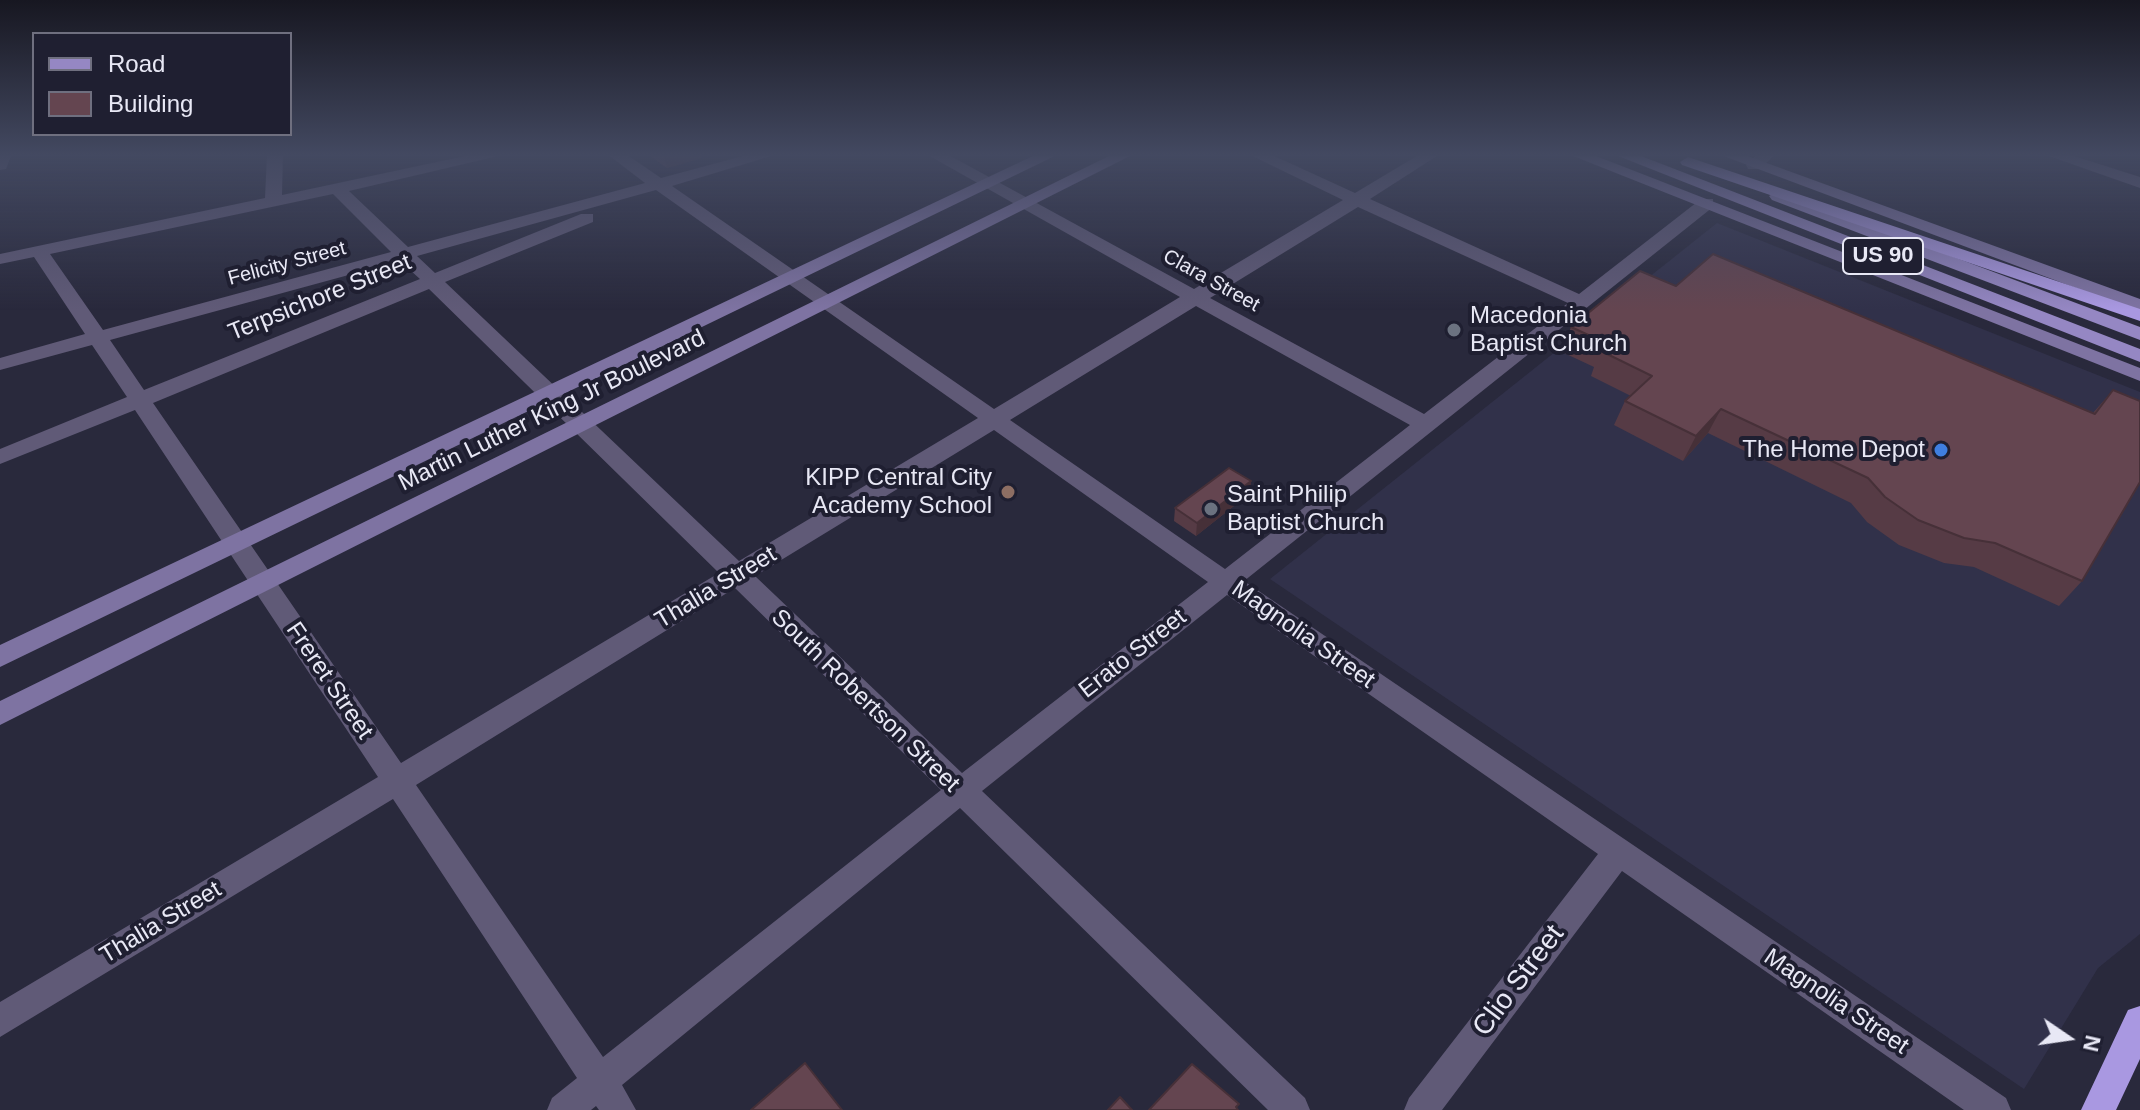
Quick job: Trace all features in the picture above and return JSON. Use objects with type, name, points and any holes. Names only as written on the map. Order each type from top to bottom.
[{"type":"highway","points":[[1817,206],[2140,315]]},
{"type":"highway","points":[[2098,1110],[2140,1022]]},
{"type":"main road","name":"US 90","points":[[1754,206],[2140,356]]},
{"type":"main road","name":"US 90","points":[[1803,206],[2140,334]]},
{"type":"street","points":[[0,259],[255,206]]},
{"type":"street","name":"South Robertson Street","points":[[354,206],[429,282],[1293,1110]]},
{"type":"street","name":"Felicity Street","points":[[0,364],[584,206]]},
{"type":"street","name":"Terpsichore Street","points":[[0,457],[614,206]]},
{"type":"street","name":"Magnolia Street","points":[[689,206],[1617,853],[1994,1110]]},
{"type":"street","name":"Martin Luther King Jr Boulevard","points":[[0,657],[943,206]]},
{"type":"street","name":"Martin Luther King Jr Boulevard","points":[[0,714],[1026,206]]},
{"type":"street","name":"Clara Street","points":[[1026,206],[1425,424]]},
{"type":"street","name":"Thalia Street","points":[[0,1021],[1345,206]]},
{"type":"street","points":[[1368,206],[1582,302]]},
{"type":"street","name":"Erato Street","points":[[564,1110],[959,792],[1703,206]]},
{"type":"street","points":[[1714,206],[2140,375]]},
{"type":"street","points":[[1880,206],[2140,306]]},
{"type":"street","name":"Freret Street","points":[[40,252],[619,1110]]},
{"type":"street","name":"Clio Street","points":[[1421,1110],[1617,853]]},
{"type":"shaded area","points":[[1717,223],[2140,392],[2140,934],[2098,968],[2024,1089],[1270,579]]},
{"type":"building","name":"The Home Depot","points":[[1713,254],[2095,414],[2113,390],[2140,401],[2140,482],[2082,581],[1995,543],[1964,538],[1918,520],[1885,497],[1868,478],[1721,409],[1696,436],[1625,401],[1652,376],[1601,351],[1608,344],[1571,327],[1640,271],[1676,286]]},
{"type":"building","points":[[1229,468],[1251,481],[1197,523],[1175,508]]},
{"type":"building","points":[[805,1063],[842,1110],[751,1110]]},
{"type":"building","points":[[1192,1064],[1239,1104],[1236,1107],[1238,1110],[1149,1110]]},
{"type":"building","points":[[1120,1097],[1132,1110],[1108,1110]]},
{"type":"place","name":"Macedonia Baptist Church","points":[[1454,330]]},
{"type":"place","name":"The Home Depot","points":[[1941,450]]},
{"type":"place","name":"KIPP Central City Academy School","points":[[1008,492]]},
{"type":"place","name":"Saint Philip Baptist Church","points":[[1211,509]]}]
